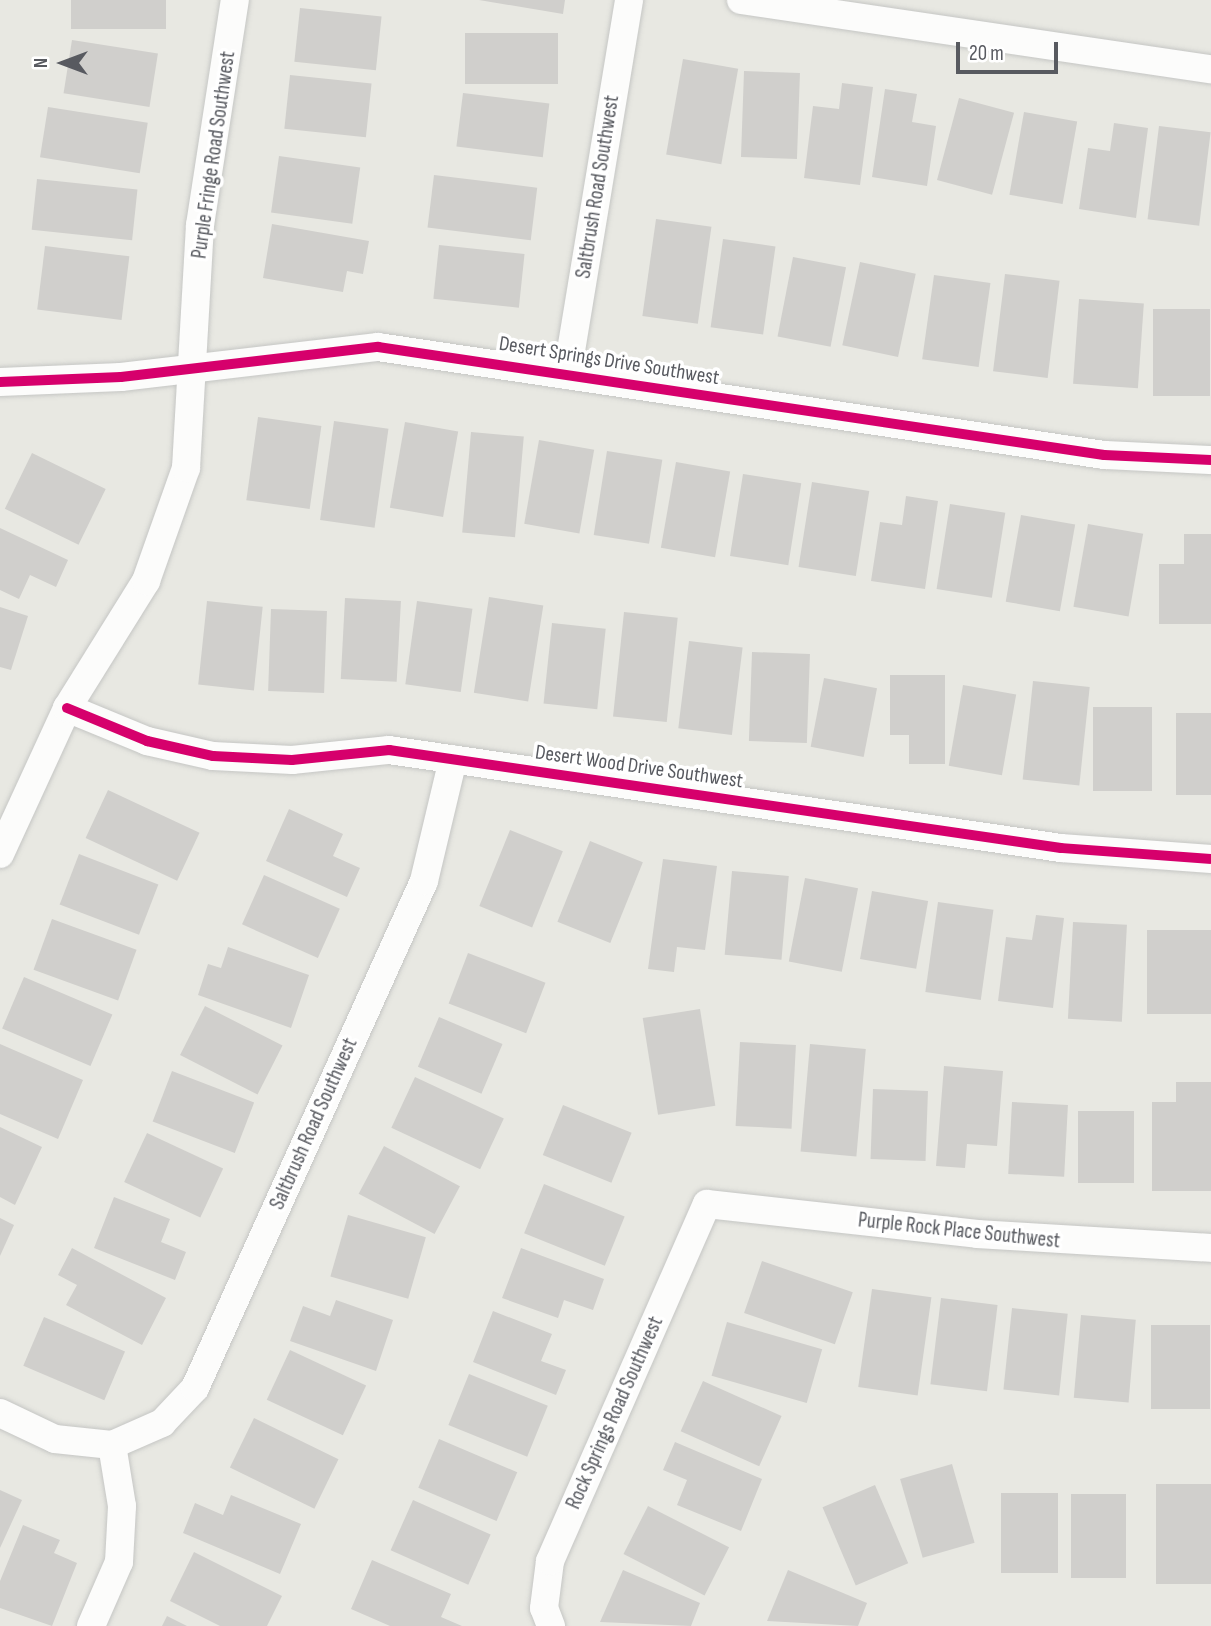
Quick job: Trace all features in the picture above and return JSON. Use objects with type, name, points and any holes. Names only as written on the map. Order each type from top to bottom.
[{"type":"street","name":"Purple Fringe Road Southwest","points":[[0,853],[67,708],[146,581],[186,468],[200,225],[236,0]]},
{"type":"street","name":"Saltbrush Road Southwest","points":[[567,375],[629,0]]},
{"type":"street","points":[[741,0],[1211,69]]},
{"type":"street","name":"Desert Springs Drive Southwest","points":[[0,382],[121,377],[194,365],[378,347],[1104,455],[1211,460]]},
{"type":"street","name":"Desert Wood Drive Southwest","points":[[67,708],[147,741],[213,755],[292,760],[389,750],[1061,848],[1211,859]]},
{"type":"street","name":"Saltbrush Road Southwest","points":[[112,1445],[162,1423],[195,1388],[424,881],[453,759]]},
{"type":"street","name":"Purple Rock Place Southwest","points":[[707,1204],[976,1234],[1211,1248]]},
{"type":"street","name":"Rock Springs Road Southwest","points":[[551,1626],[544,1608],[550,1561],[707,1204]]},
{"type":"street","points":[[0,1413],[55,1439],[112,1445],[122,1506],[119,1562],[92,1626]]},
{"type":"building","points":[[71,0],[166,0],[166,29],[71,29]]},
{"type":"building","points":[[479,0],[565,0],[563,14]]},
{"type":"building","points":[[300,8],[382,17],[376,70],[294,62]]},
{"type":"building","points":[[465,33],[558,33],[558,84],[465,84]]},
{"type":"building","points":[[72,40],[158,54],[149,107],[64,93]]},
{"type":"building","points":[[683,59],[738,69],[721,164],[666,155]]},
{"type":"building","points":[[744,71],[800,73],[797,159],[741,157]]},
{"type":"building","points":[[290,75],[372,84],[366,137],[284,129]]},
{"type":"building","points":[[842,83],[873,87],[860,185],[804,178],[813,106],[839,109]]},
{"type":"building","points":[[885,89],[917,94],[912,122],[936,126],[927,186],[872,177]]},
{"type":"building","points":[[463,93],[549,104],[543,157],[456,147]]},
{"type":"building","points":[[959,98],[1014,113],[992,195],[937,180]]},
{"type":"building","points":[[48,107],[148,123],[140,173],[40,157]]},
{"type":"building","points":[[1024,112],[1077,121],[1063,204],[1009,195]]},
{"type":"building","points":[[1114,123],[1148,128],[1136,218],[1079,209],[1088,148],[1110,151]]},
{"type":"building","points":[[1159,126],[1211,132],[1199,226],[1148,219]]},
{"type":"building","points":[[279,156],[360,167],[352,224],[271,212]]},
{"type":"building","points":[[434,175],[537,188],[531,240],[428,228]]},
{"type":"building","points":[[37,179],[137,190],[132,240],[32,230]]},
{"type":"building","points":[[656,219],[711,227],[698,324],[642,316]]},
{"type":"building","points":[[272,224],[369,241],[363,274],[347,271],[343,292],[263,278]]},
{"type":"building","points":[[723,239],[775,246],[763,335],[711,327]]},
{"type":"building","points":[[439,245],[525,254],[519,308],[433,299]]},
{"type":"building","points":[[45,246],[129,256],[122,320],[37,310]]},
{"type":"building","points":[[793,257],[846,267],[831,347],[778,337]]},
{"type":"building","points":[[860,262],[916,274],[898,357],[842,345]]},
{"type":"building","points":[[1005,274],[1060,281],[1048,378],[993,371]]},
{"type":"building","points":[[934,275],[990,283],[979,367],[922,359]]},
{"type":"building","points":[[1079,299],[1144,304],[1138,388],[1073,384]]},
{"type":"building","points":[[1153,309],[1210,309],[1210,396],[1153,396]]},
{"type":"building","points":[[258,417],[321,426],[310,509],[246,500]]},
{"type":"building","points":[[334,421],[388,429],[375,528],[320,520]]},
{"type":"building","points":[[405,422],[458,431],[443,517],[390,508]]},
{"type":"building","points":[[471,432],[524,437],[515,537],[462,533]]},
{"type":"building","points":[[539,440],[594,450],[579,533],[524,524]]},
{"type":"building","points":[[607,451],[662,460],[649,544],[594,535]]},
{"type":"building","points":[[32,453],[106,489],[79,545],[5,509]]},
{"type":"building","points":[[676,462],[730,472],[715,557],[661,548]]},
{"type":"building","points":[[743,474],[801,483],[788,565],[730,556]]},
{"type":"building","points":[[812,482],[869,491],[856,576],[799,567]]},
{"type":"building","points":[[906,496],[938,501],[925,589],[871,581],[880,522],[902,525]]},
{"type":"building","points":[[950,504],[1005,513],[992,598],[937,589]]},
{"type":"building","points":[[1021,515],[1075,525],[1060,611],[1006,602]]},
{"type":"building","points":[[1088,524],[1143,534],[1129,616],[1073,607]]},
{"type":"building","points":[[0,528],[68,560],[56,587],[30,575],[19,599],[0,590]]},
{"type":"building","points":[[1184,534],[1211,534],[1211,624],[1159,624],[1159,564],[1184,564]]},
{"type":"building","points":[[489,597],[543,606],[528,701],[474,693]]},
{"type":"building","points":[[345,598],[401,601],[397,682],[341,679]]},
{"type":"building","points":[[207,601],[263,607],[254,690],[198,685]]},
{"type":"building","points":[[417,601],[472,609],[461,692],[405,684]]},
{"type":"building","points":[[0,607],[28,616],[11,670],[0,667]]},
{"type":"building","points":[[271,609],[327,611],[324,693],[268,691]]},
{"type":"building","points":[[624,612],[678,618],[667,722],[613,716]]},
{"type":"building","points":[[552,623],[606,629],[597,709],[544,704]]},
{"type":"building","points":[[689,641],[743,648],[732,735],[678,728]]},
{"type":"building","points":[[752,652],[810,654],[807,743],[749,741]]},
{"type":"building","points":[[890,675],[945,675],[945,764],[909,764],[909,735],[890,735]]},
{"type":"building","points":[[824,678],[877,688],[864,757],[811,747]]},
{"type":"building","points":[[1033,681],[1090,687],[1079,785],[1023,779]]},
{"type":"building","points":[[963,685],[1016,694],[1002,775],[949,766]]},
{"type":"building","points":[[1093,707],[1152,707],[1152,791],[1093,791]]},
{"type":"building","points":[[1176,713],[1211,713],[1211,795],[1176,795]]},
{"type":"building","points":[[108,790],[200,833],[177,881],[86,838]]},
{"type":"building","points":[[289,809],[343,834],[333,856],[360,868],[347,897],[266,861]]},
{"type":"building","points":[[510,830],[563,851],[532,927],[479,906]]},
{"type":"building","points":[[590,841],[643,862],[610,943],[557,922]]},
{"type":"building","points":[[79,854],[158,884],[139,935],[60,904]]},
{"type":"building","points":[[663,859],[717,866],[705,950],[677,947],[674,972],[648,969]]},
{"type":"building","points":[[732,871],[789,876],[781,960],[725,955]]},
{"type":"building","points":[[264,875],[340,909],[318,958],[242,924]]},
{"type":"building","points":[[805,878],[858,888],[842,972],[789,961]]},
{"type":"building","points":[[872,891],[928,901],[916,969],[860,959]]},
{"type":"building","points":[[938,902],[993,910],[981,1000],[925,992]]},
{"type":"building","points":[[1036,915],[1064,918],[1053,1008],[998,1001],[1006,937],[1032,940]]},
{"type":"building","points":[[52,919],[137,950],[118,1001],[34,970]]},
{"type":"building","points":[[1073,922],[1127,925],[1122,1022],[1068,1019]]},
{"type":"building","points":[[1147,930],[1211,930],[1211,1014],[1147,1014]]},
{"type":"building","points":[[228,947],[309,975],[291,1028],[198,995],[208,964],[221,968]]},
{"type":"building","points":[[468,953],[545,983],[526,1033],[449,1003]]},
{"type":"building","points":[[24,977],[112,1015],[90,1066],[2,1029]]},
{"type":"building","points":[[205,1006],[283,1045],[258,1095],[180,1055]]},
{"type":"building","points":[[700,1009],[715,1106],[658,1115],[643,1018]]},
{"type":"building","points":[[439,1017],[503,1044],[481,1094],[418,1067]]},
{"type":"building","points":[[740,1042],[796,1045],[792,1129],[736,1126]]},
{"type":"building","points":[[0,1044],[83,1080],[58,1139],[0,1114]]},
{"type":"building","points":[[810,1044],[866,1049],[856,1156],[801,1152]]},
{"type":"building","points":[[944,1066],[1003,1071],[997,1146],[967,1144],[965,1168],[936,1166]]},
{"type":"building","points":[[172,1071],[254,1103],[235,1153],[153,1121]]},
{"type":"building","points":[[415,1077],[504,1118],[480,1169],[391,1128]]},
{"type":"building","points":[[1176,1082],[1211,1082],[1211,1191],[1152,1191],[1152,1102],[1176,1102]]},
{"type":"building","points":[[873,1089],[928,1091],[926,1161],[871,1159]]},
{"type":"building","points":[[1012,1102],[1068,1105],[1064,1177],[1008,1174]]},
{"type":"building","points":[[563,1105],[632,1133],[611,1183],[543,1155]]},
{"type":"building","points":[[1078,1111],[1134,1111],[1134,1183],[1078,1183]]},
{"type":"building","points":[[0,1127],[42,1147],[15,1205],[0,1197]]},
{"type":"building","points":[[147,1133],[223,1168],[200,1217],[124,1182]]},
{"type":"building","points":[[384,1146],[460,1186],[435,1234],[359,1194]]},
{"type":"building","points":[[544,1184],[625,1217],[605,1266],[524,1233]]},
{"type":"building","points":[[114,1197],[170,1219],[161,1242],[186,1252],[175,1280],[94,1248]]},
{"type":"building","points":[[348,1215],[426,1237],[408,1299],[330,1277]]},
{"type":"building","points":[[0,1218],[14,1225],[0,1256]]},
{"type":"building","points":[[72,1248],[166,1298],[142,1345],[66,1305],[77,1285],[58,1275]]},
{"type":"building","points":[[521,1248],[604,1279],[593,1310],[564,1300],[558,1318],[502,1298]]},
{"type":"building","points":[[762,1261],[853,1292],[835,1344],[744,1313]]},
{"type":"building","points":[[872,1289],[931,1297],[918,1395],[858,1387]]},
{"type":"building","points":[[941,1298],[998,1305],[987,1391],[930,1384]]},
{"type":"building","points":[[336,1300],[393,1320],[376,1371],[290,1341],[303,1306],[330,1316]]},
{"type":"building","points":[[1012,1308],[1068,1314],[1059,1395],[1003,1390]]},
{"type":"building","points":[[493,1311],[552,1334],[541,1361],[566,1370],[556,1395],[473,1362]]},
{"type":"building","points":[[1081,1315],[1136,1320],[1129,1402],[1074,1398]]},
{"type":"building","points":[[44,1317],[125,1351],[104,1400],[23,1366]]},
{"type":"building","points":[[727,1322],[822,1349],[807,1403],[712,1376]]},
{"type":"building","points":[[1151,1325],[1210,1325],[1210,1409],[1151,1409]]},
{"type":"building","points":[[290,1350],[366,1385],[343,1435],[267,1400]]},
{"type":"building","points":[[469,1374],[548,1406],[527,1457],[448,1425]]},
{"type":"building","points":[[703,1381],[782,1416],[759,1466],[681,1431]]},
{"type":"building","points":[[254,1418],[338,1459],[314,1509],[230,1467]]},
{"type":"building","points":[[439,1439],[517,1472],[497,1521],[418,1488]]},
{"type":"building","points":[[675,1442],[762,1479],[741,1531],[677,1505],[687,1480],[663,1470]]},
{"type":"building","points":[[952,1464],[975,1543],[923,1558],[900,1479]]},
{"type":"building","points":[[1156,1484],[1211,1484],[1211,1584],[1156,1584]]},
{"type":"building","points":[[875,1485],[908,1563],[856,1586],[823,1507]]},
{"type":"building","points":[[0,1490],[22,1500],[0,1548]]},
{"type":"building","points":[[1001,1493],[1058,1493],[1058,1573],[1001,1573]]},
{"type":"building","points":[[1071,1494],[1126,1494],[1126,1578],[1071,1578]]},
{"type":"building","points":[[231,1495],[301,1524],[280,1574],[183,1533],[195,1503],[223,1515]]},
{"type":"building","points":[[413,1500],[491,1535],[468,1585],[391,1550]]},
{"type":"building","points":[[648,1506],[729,1547],[705,1595],[623,1554]]},
{"type":"building","points":[[23,1525],[60,1540],[54,1553],[77,1563],[52,1626],[0,1608],[0,1581]]},
{"type":"building","points":[[194,1552],[282,1596],[267,1626],[220,1626],[170,1601]]},
{"type":"building","points":[[372,1560],[451,1594],[441,1617],[462,1626],[390,1626],[351,1609]]},
{"type":"building","points":[[623,1570],[700,1603],[691,1626],[600,1622]]},
{"type":"building","points":[[788,1570],[867,1603],[858,1626],[767,1621]]},
{"type":"building","points":[[167,1616],[187,1626],[162,1626]]},
{"type":"cycle path","points":[[0,382],[121,377],[378,347],[1104,455],[1211,460]]},
{"type":"cycle path","points":[[67,708],[147,741],[213,756],[292,760],[389,750],[1061,848],[1211,859]]}]
